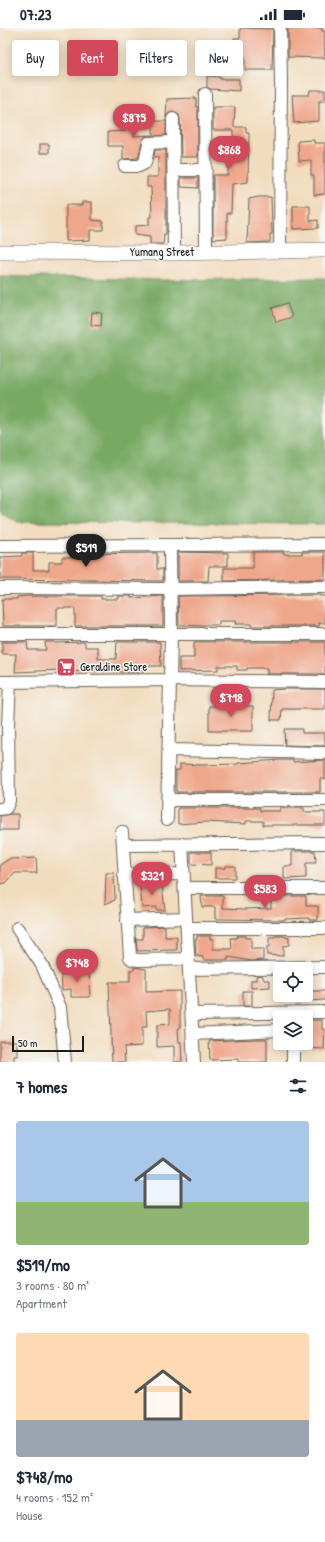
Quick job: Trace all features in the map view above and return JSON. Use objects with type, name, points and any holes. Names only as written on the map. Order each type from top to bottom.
[{"type":"main road","name":"Yumang Street","points":[[0,252],[174,253],[325,250]]},
{"type":"street","points":[[280,28],[280,251]]},
{"type":"street","points":[[205,94],[206,252]]},
{"type":"street","points":[[173,119],[174,253]]},
{"type":"street","points":[[125,166],[139,166],[145,163],[149,143],[173,142]]},
{"type":"street","points":[[174,170],[206,170]]},
{"type":"street","points":[[0,546],[325,544]]},
{"type":"street","points":[[167,819],[171,633],[170,545]]},
{"type":"street","points":[[0,588],[171,589],[325,587]]},
{"type":"street","points":[[0,634],[325,634]]},
{"type":"street","points":[[0,809],[6,808],[9,801],[4,768],[5,682],[170,680],[325,682]]},
{"type":"street","points":[[169,750],[325,753]]},
{"type":"street","points":[[168,800],[325,800]]},
{"type":"street","points":[[325,843],[182,844],[122,838],[129,955],[132,959],[189,964],[325,967]]},
{"type":"street","points":[[182,844],[194,1062]]},
{"type":"street","points":[[124,875],[184,874]]},
{"type":"street","points":[[185,888],[325,888]]},
{"type":"street","points":[[127,920],[325,928]]},
{"type":"street","points":[[17,928],[42,965],[60,1006],[65,1062]]},
{"type":"street","points":[[313,1013],[325,1012]]},
{"type":"street","points":[[192,1014],[273,1014]]},
{"type":"street","points":[[193,1034],[273,1030]]},
{"type":"street","points":[[293,1050],[293,1062]]},
{"type":"green space","points":[[0,276],[162,280],[325,278],[325,524],[17,522],[0,510]]},
{"type":"building","points":[[240,28],[273,29],[272,70],[245,70],[243,40],[234,40],[234,38],[240,38]]},
{"type":"building","points":[[288,28],[322,28],[322,31],[325,31],[325,58],[288,57]]},
{"type":"building","points":[[207,76],[220,77],[220,79],[239,79],[239,91],[210,89],[207,87]]},
{"type":"building","points":[[310,90],[325,90],[325,101],[319,101],[319,121],[294,123],[292,95],[309,95]]},
{"type":"building","points":[[196,98],[196,107],[198,107],[198,157],[181,157],[180,119],[179,115],[173,112],[169,113],[166,118],[167,99]]},
{"type":"building","points":[[213,107],[235,107],[234,127],[246,127],[246,133],[249,133],[248,182],[232,184],[231,213],[227,213],[227,238],[213,239],[213,175],[228,175],[228,163],[233,163],[233,130],[213,130]]},
{"type":"building","points":[[126,120],[134,120],[134,136],[153,135],[153,121],[166,121],[166,135],[145,137],[142,141],[138,158],[123,159],[123,146],[108,146],[108,132],[126,131]]},
{"type":"building","points":[[314,140],[314,143],[325,143],[325,194],[314,195],[314,175],[311,175],[311,160],[299,161],[298,141]]},
{"type":"building","points":[[40,144],[49,144],[49,153],[40,153]]},
{"type":"building","points":[[155,150],[166,150],[166,234],[164,234],[163,244],[150,244],[150,237],[135,235],[135,226],[149,225],[149,217],[152,217],[151,187],[147,187],[147,177],[158,177],[158,157],[154,157]]},
{"type":"building","points":[[181,178],[198,178],[198,188],[181,187]]},
{"type":"building","points":[[271,197],[272,234],[270,234],[270,242],[247,243],[249,199]]},
{"type":"building","points":[[82,202],[92,202],[92,220],[103,221],[103,230],[90,230],[90,240],[66,241],[66,205],[82,205]]},
{"type":"building","points":[[293,206],[310,206],[310,221],[318,220],[318,228],[293,229]]},
{"type":"building","points":[[287,303],[292,317],[276,322],[272,308]]},
{"type":"building","points":[[92,312],[102,313],[101,326],[91,325]]},
{"type":"building","points":[[178,552],[228,553],[228,566],[209,566],[208,581],[178,581]]},
{"type":"building","points":[[253,552],[284,552],[284,554],[302,554],[302,552],[325,552],[325,579],[224,581],[224,568],[253,568]]},
{"type":"building","points":[[22,553],[33,553],[33,570],[49,570],[49,562],[62,562],[62,557],[73,557],[73,554],[157,553],[157,569],[163,569],[163,581],[0,579],[0,557],[22,556]]},
{"type":"building","points":[[101,596],[101,599],[119,599],[119,596],[131,596],[131,598],[163,596],[163,626],[75,626],[74,608],[57,608],[57,626],[3,626],[2,599],[17,599],[17,597]]},
{"type":"building","points":[[178,596],[325,596],[325,623],[319,623],[319,626],[251,626],[251,624],[235,624],[236,621],[219,621],[219,625],[179,625]]},
{"type":"building","points":[[2,642],[27,642],[28,650],[46,650],[45,642],[85,642],[85,647],[98,647],[98,659],[116,659],[117,642],[160,642],[161,666],[143,666],[143,673],[100,671],[60,672],[60,670],[15,672],[16,654],[2,654]]},
{"type":"building","points":[[194,642],[325,642],[325,674],[267,674],[267,668],[247,668],[247,670],[237,670],[237,666],[218,666],[218,670],[179,671],[179,658],[194,658]]},
{"type":"building","points":[[325,689],[325,709],[282,709],[281,720],[271,720],[272,690]]},
{"type":"building","points":[[209,706],[253,706],[253,731],[209,731]]},
{"type":"building","points":[[284,729],[302,729],[302,733],[325,733],[325,746],[285,745]]},
{"type":"building","points":[[293,760],[293,762],[325,760],[325,779],[320,779],[320,792],[176,792],[176,770],[180,770],[180,764],[238,764]]},
{"type":"building","points":[[178,808],[260,808],[260,811],[280,811],[280,808],[304,808],[304,812],[325,812],[325,825],[263,825],[263,821],[246,821],[246,824],[206,822],[178,824]]},
{"type":"building","points":[[18,814],[18,830],[0,830],[0,816]]},
{"type":"building","points":[[292,851],[315,851],[316,863],[306,863],[306,878],[284,879],[284,866],[292,866]]},
{"type":"building","points":[[191,852],[211,852],[211,865],[191,864]]},
{"type":"building","points":[[36,858],[37,873],[15,873],[6,883],[0,884],[0,865],[9,859]]},
{"type":"building","points":[[225,866],[235,866],[235,878],[215,878],[215,868],[225,868]]},
{"type":"building","points":[[106,873],[114,873],[115,900],[105,904]]},
{"type":"building","points":[[140,884],[162,884],[165,910],[156,910],[156,907],[142,908]]},
{"type":"building","points":[[201,896],[223,896],[223,908],[245,909],[271,908],[271,896],[306,896],[306,906],[318,906],[318,920],[309,920],[309,918],[284,920],[215,919],[215,907],[202,907]]},
{"type":"building","points":[[165,926],[165,937],[177,937],[177,950],[137,951],[136,939],[143,939],[143,927]]},
{"type":"building","points":[[197,936],[210,936],[210,939],[213,939],[213,949],[232,949],[231,938],[237,938],[237,936],[251,938],[251,949],[263,949],[263,960],[252,961],[228,957],[228,960],[203,960],[203,957],[196,956],[195,939],[197,939]]},
{"type":"building","points":[[275,936],[289,938],[289,945],[283,946],[283,956],[267,955],[269,938],[275,938]]},
{"type":"building","points":[[134,967],[146,969],[146,992],[180,991],[180,1028],[178,1029],[179,1042],[181,1042],[182,1062],[174,1062],[174,1046],[157,1047],[157,1025],[170,1024],[170,1009],[146,1011],[147,1027],[142,1027],[142,1046],[124,1047],[125,1062],[112,1062],[109,982],[130,982],[130,970],[134,970]]},
{"type":"building","points":[[89,970],[90,997],[71,997],[71,989],[62,990],[61,975],[70,974],[70,971]]},
{"type":"building","points":[[262,975],[264,980],[270,980],[270,987],[251,988],[251,980],[256,980],[256,976]]},
{"type":"building","points":[[243,991],[252,991],[252,1006],[243,1006]]},
{"type":"building","points":[[313,991],[325,991],[325,1000],[313,1001]]},
{"type":"building","points":[[313,1020],[322,1020],[322,1029],[325,1029],[324,1049],[313,1048]]},
{"type":"building","points":[[267,1039],[267,1062],[238,1062],[238,1059],[210,1060],[209,1041]]},
{"type":"building","points":[[0,1041],[17,1041],[17,1056],[14,1056],[14,1062],[0,1062]]},
{"type":"place","name":"Geraldine Store","points":[[66,667]]}]
